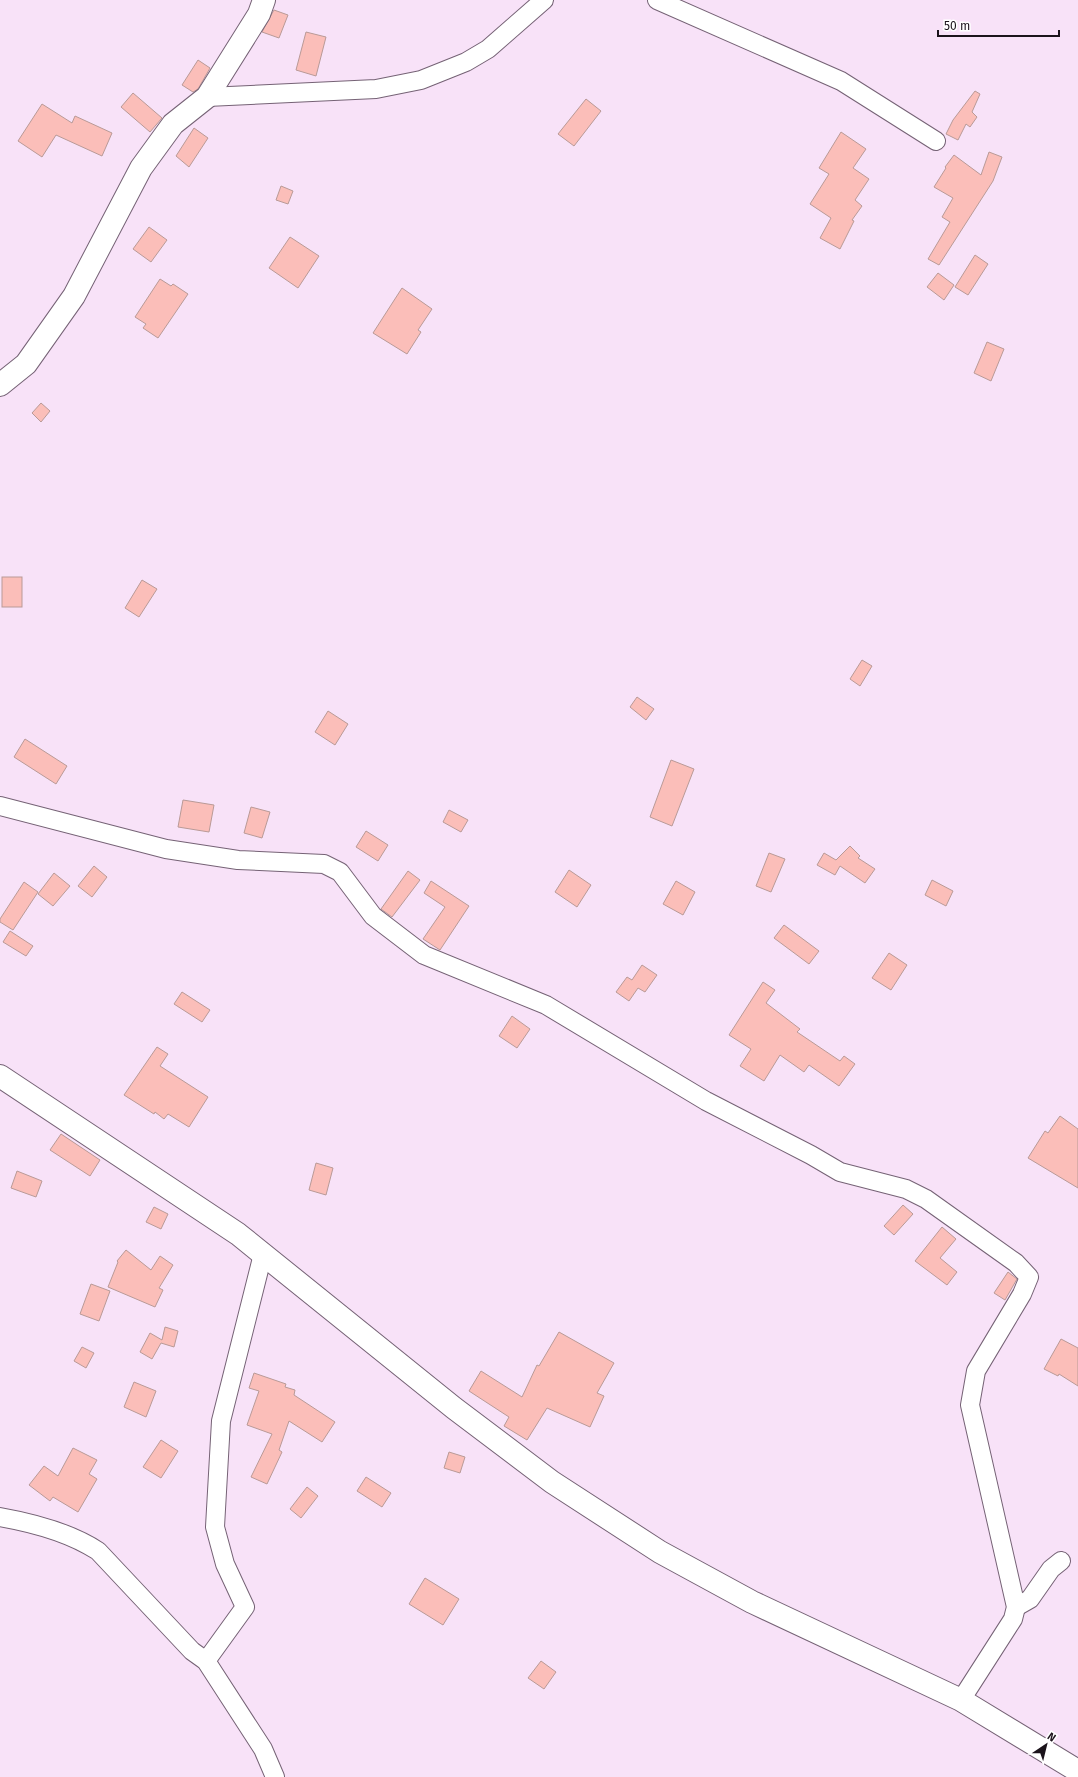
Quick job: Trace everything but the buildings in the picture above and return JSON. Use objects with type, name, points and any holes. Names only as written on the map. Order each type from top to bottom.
[{"type":"main road","points":[[0,385],[26,364],[74,296],[141,168],[173,124],[207,97],[259,14],[264,0]]},
{"type":"main road","points":[[0,1076],[238,1234],[454,1408],[546,1478],[660,1552],[752,1602],[961,1700],[1078,1770]]},
{"type":"street","points":[[207,97],[376,89],[421,80],[466,62],[488,49],[544,0]]},
{"type":"street","points":[[657,0],[841,81],[936,141]]},
{"type":"street","points":[[0,806],[166,849],[238,860],[324,864],[340,872],[373,916],[424,955],[546,1005],[706,1101],[811,1155],[840,1172],[906,1189],[926,1199],[1016,1263],[1029,1277],[1022,1294],[976,1371],[970,1405],[1016,1607],[1013,1619],[961,1700]]},
{"type":"street","points":[[206,1661],[245,1607],[225,1564],[215,1527],[221,1421],[263,1254]]},
{"type":"street","points":[[0,1517],[36,1523],[89,1545],[98,1551],[192,1651],[206,1661],[263,1749],[275,1777]]},
{"type":"street","points":[[1016,1607],[1030,1599],[1051,1569],[1061,1561]]}]
